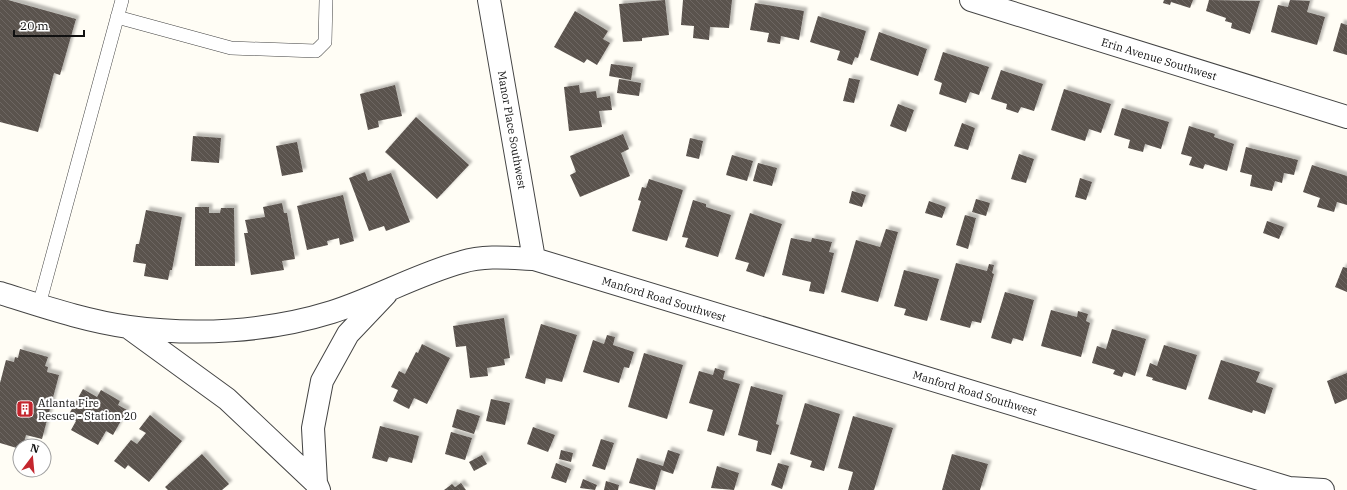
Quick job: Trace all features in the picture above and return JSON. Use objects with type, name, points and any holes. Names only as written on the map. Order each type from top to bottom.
[{"type":"street","name":"Manor Place Southwest","points":[[489,0],[534,260]]},
{"type":"street","name":"Erin Avenue Southwest","points":[[971,0],[1347,117]]},
{"type":"street","name":"Manford Road Southwest","points":[[0,293],[68,314],[128,327],[197,331],[268,326],[332,312],[463,261],[496,257],[534,260],[1289,488],[1323,490]]},
{"type":"street","points":[[318,486],[313,428],[322,381],[348,334],[391,288]]},
{"type":"street","points":[[128,327],[227,399],[318,486]]},
{"type":"lane","points":[[38,305],[122,0]]},
{"type":"lane","points":[[117,17],[231,48],[316,51],[325,42],[326,0]]},
{"type":"building","points":[[0,0],[8,0],[76,19],[60,75],[54,73],[38,132],[0,122]]},
{"type":"building","points":[[665,0],[669,35],[642,38],[642,41],[623,42],[619,4]]},
{"type":"building","points":[[683,0],[732,0],[729,28],[710,27],[709,40],[693,38],[694,26],[681,25]]},
{"type":"building","points":[[1164,0],[1193,0],[1190,8],[1171,2],[1170,5],[1163,3]]},
{"type":"building","points":[[1209,0],[1260,1],[1250,34],[1231,28],[1232,23],[1225,21],[1226,18],[1206,11]]},
{"type":"building","points":[[1290,0],[1310,1],[1307,12],[1325,17],[1317,45],[1271,32],[1278,5],[1288,7]]},
{"type":"building","points":[[755,3],[804,11],[799,40],[781,36],[780,44],[767,42],[769,33],[750,30]]},
{"type":"building","points":[[575,11],[608,31],[603,39],[610,43],[597,65],[587,59],[584,63],[554,47]]},
{"type":"building","points":[[818,16],[866,31],[858,58],[855,57],[852,65],[837,60],[840,51],[810,42]]},
{"type":"building","points":[[1341,23],[1347,25],[1347,55],[1333,51]]},
{"type":"building","points":[[879,32],[927,49],[918,76],[870,60]]},
{"type":"building","points":[[943,52],[989,67],[979,95],[970,92],[966,103],[939,94],[942,83],[934,80]]},
{"type":"building","points":[[611,64],[633,67],[631,80],[609,76]]},
{"type":"building","points":[[1001,70],[1043,84],[1034,111],[1021,107],[1018,113],[1006,109],[1007,104],[991,99]]},
{"type":"building","points":[[849,78],[860,80],[854,103],[843,101]]},
{"type":"building","points":[[619,79],[641,83],[639,96],[617,93]]},
{"type":"building","points":[[395,85],[402,116],[378,121],[379,127],[368,130],[360,94]]},
{"type":"building","points":[[579,85],[580,93],[596,91],[597,98],[610,96],[612,110],[599,111],[602,127],[569,131],[564,87]]},
{"type":"building","points":[[1064,89],[1111,104],[1101,133],[1089,129],[1085,141],[1051,130]]},
{"type":"building","points":[[898,104],[914,110],[906,132],[890,126]]},
{"type":"building","points":[[1122,108],[1169,122],[1161,149],[1145,144],[1143,152],[1128,148],[1130,140],[1114,135]]},
{"type":"building","points":[[416,117],[469,165],[437,199],[385,152]]},
{"type":"building","points":[[962,123],[975,128],[968,150],[954,146]]},
{"type":"building","points":[[1189,126],[1215,134],[1214,137],[1234,144],[1227,171],[1205,164],[1203,169],[1189,165],[1192,157],[1181,154]]},
{"type":"building","points":[[623,134],[629,149],[621,153],[630,176],[580,197],[570,175],[576,172],[570,156]]},
{"type":"building","points":[[193,136],[221,138],[219,163],[191,161]]},
{"type":"building","points":[[690,138],[703,141],[699,159],[686,156]]},
{"type":"building","points":[[297,142],[303,172],[282,176],[276,146]]},
{"type":"building","points":[[1246,147],[1298,160],[1294,175],[1284,173],[1282,183],[1275,181],[1272,191],[1250,186],[1252,175],[1240,172]]},
{"type":"building","points":[[1019,154],[1034,159],[1026,183],[1011,179]]},
{"type":"building","points":[[732,155],[753,161],[747,181],[726,175]]},
{"type":"building","points":[[758,163],[777,168],[772,186],[753,181]]},
{"type":"building","points":[[1312,165],[1347,176],[1347,205],[1337,202],[1334,212],[1317,207],[1320,198],[1303,192]]},
{"type":"building","points":[[365,172],[368,181],[391,173],[410,222],[386,231],[384,226],[369,231],[349,178]]},
{"type":"building","points":[[1080,178],[1092,182],[1086,200],[1075,197]]},
{"type":"building","points":[[649,179],[683,190],[667,241],[632,231],[641,201],[638,200],[642,187],[646,188]]},
{"type":"building","points":[[852,191],[866,195],[862,207],[849,203]]},
{"type":"building","points":[[343,195],[354,241],[340,245],[339,238],[327,241],[328,245],[307,250],[297,206]]},
{"type":"building","points":[[976,199],[990,203],[986,216],[972,212]]},
{"type":"building","points":[[693,200],[706,204],[706,207],[731,215],[718,257],[685,247],[688,238],[682,237]]},
{"type":"building","points":[[929,201],[946,207],[942,218],[925,213]]},
{"type":"building","points":[[282,203],[284,213],[287,213],[295,259],[282,261],[284,270],[251,275],[244,233],[248,233],[245,220],[265,217],[263,207]]},
{"type":"building","points":[[195,207],[209,207],[209,213],[220,213],[221,208],[234,208],[235,266],[195,266]]},
{"type":"building","points":[[146,210],[182,217],[172,270],[170,270],[168,280],[144,276],[146,264],[133,262],[136,244],[139,244]]},
{"type":"building","points":[[750,213],[782,224],[764,277],[746,271],[749,263],[735,259]]},
{"type":"building","points":[[965,215],[976,218],[968,249],[956,245]]},
{"type":"building","points":[[1267,221],[1284,227],[1279,239],[1263,233]]},
{"type":"building","points":[[886,229],[898,232],[878,302],[841,292],[856,240],[880,247]]},
{"type":"building","points":[[791,238],[811,242],[812,238],[832,242],[829,252],[834,253],[824,294],[809,291],[811,282],[782,275]]},
{"type":"building","points":[[956,263],[987,271],[989,264],[994,265],[992,273],[994,274],[981,323],[972,321],[970,328],[940,320]]},
{"type":"building","points":[[1343,267],[1347,268],[1347,292],[1335,287]]},
{"type":"building","points":[[904,270],[939,279],[927,321],[904,315],[906,309],[894,306]]},
{"type":"building","points":[[1005,292],[1034,300],[1023,341],[1013,338],[1011,344],[991,338]]},
{"type":"building","points":[[1051,310],[1077,317],[1078,311],[1088,314],[1086,321],[1090,323],[1081,357],[1041,346]]},
{"type":"building","points":[[504,318],[510,358],[504,359],[505,365],[487,368],[488,376],[470,378],[466,346],[456,347],[453,326]]},
{"type":"building","points":[[541,324],[577,335],[562,382],[546,378],[545,384],[525,378]]},
{"type":"building","points":[[1112,329],[1146,339],[1135,376],[1124,372],[1122,377],[1113,374],[1115,370],[1092,363],[1097,346],[1106,349]]},
{"type":"building","points":[[607,335],[615,337],[613,345],[634,352],[629,368],[624,367],[619,383],[583,372],[593,340],[604,344]]},
{"type":"building","points":[[422,344],[450,358],[427,404],[414,398],[409,409],[393,401],[398,390],[391,387],[399,371],[405,374],[416,352],[418,353]]},
{"type":"building","points":[[1164,345],[1197,355],[1186,390],[1152,380],[1153,378],[1146,376],[1150,363],[1157,366]]},
{"type":"building","name":"Atlanta Fire Rescue - Station 20","points":[[20,349],[48,357],[45,366],[48,367],[47,372],[59,375],[42,438],[26,435],[25,438],[12,438],[12,447],[0,443],[0,383],[6,360],[14,362],[15,357],[18,358]]},
{"type":"building","points":[[644,353],[683,365],[667,419],[628,407]]},
{"type":"building","points":[[1221,360],[1260,372],[1256,382],[1273,388],[1265,414],[1253,410],[1252,413],[1208,399]]},
{"type":"building","points":[[715,368],[725,371],[723,379],[740,384],[724,436],[707,431],[713,410],[689,403],[699,371],[713,375]]},
{"type":"building","points":[[1347,373],[1347,399],[1335,404],[1327,381]]},
{"type":"building","points":[[751,386],[783,395],[776,424],[779,425],[771,455],[756,451],[758,441],[738,435]]},
{"type":"building","points":[[83,389],[97,397],[101,390],[120,401],[118,405],[127,410],[113,435],[106,431],[98,445],[71,430],[76,421],[68,416]]},
{"type":"building","points":[[491,399],[510,403],[505,425],[486,421]]},
{"type":"building","points":[[805,403],[840,414],[824,471],[810,467],[812,461],[790,454]]},
{"type":"building","points":[[457,409],[480,416],[474,434],[452,427]]},
{"type":"building","points":[[150,415],[182,441],[149,482],[128,465],[125,469],[114,461],[131,440],[137,444],[146,433],[139,429]]},
{"type":"building","points":[[853,416],[893,428],[874,490],[848,490],[853,472],[838,468]]},
{"type":"building","points":[[380,426],[419,436],[412,463],[389,457],[387,462],[372,458]]},
{"type":"building","points":[[533,427],[555,435],[548,452],[527,444]]},
{"type":"building","points":[[451,432],[472,438],[465,460],[445,454]]},
{"type":"building","points":[[601,439],[614,443],[605,470],[592,466]]},
{"type":"building","points":[[561,450],[573,453],[571,462],[559,459]]},
{"type":"building","points":[[668,450],[680,454],[673,474],[661,470],[655,490],[629,483],[637,458],[663,466]]},
{"type":"building","points":[[202,454],[229,484],[222,490],[168,490],[165,487]]},
{"type":"building","points":[[952,454],[988,464],[980,490],[942,490]]},
{"type":"building","points":[[482,455],[487,464],[474,471],[469,462]]},
{"type":"building","points":[[556,463],[571,469],[566,483],[551,478]]},
{"type":"building","points":[[778,463],[789,466],[782,489],[771,485]]},
{"type":"building","points":[[717,466],[739,473],[734,490],[711,488]]},
{"type":"building","points":[[583,479],[597,485],[595,490],[580,488]]},
{"type":"building","points":[[606,481],[619,485],[618,490],[604,490]]},
{"type":"building","points":[[461,483],[466,490],[444,490],[452,484],[455,487]]},
{"type":"place","name":"Atlanta Fire Rescue - Station 20","points":[[25,409]]}]
